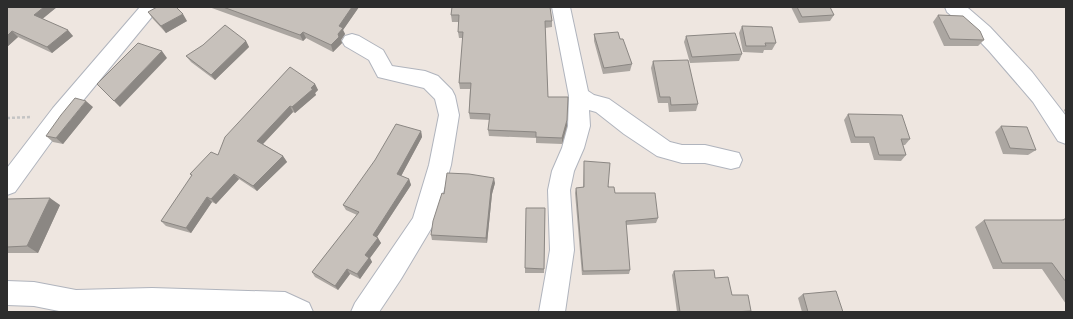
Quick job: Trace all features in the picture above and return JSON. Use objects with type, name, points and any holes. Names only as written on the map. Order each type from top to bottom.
[{"type":"street","points":[[7,185],[60,114],[151,7]]},
{"type":"street","points":[[552,312],[562,250],[559,190],[563,171],[573,148],[579,126],[579,96],[561,7]]},
{"type":"street","points":[[954,7],[979,27],[1043,98],[1066,135]]},
{"type":"street","points":[[352,41],[376,55],[385,72],[398,76],[425,79],[431,82],[445,96],[449,115],[440,165],[423,222],[364,312]]},
{"type":"street","points":[[579,96],[589,102],[602,105],[632,128],[648,137],[656,145],[665,150],[682,154],[705,154],[731,160]]},
{"type":"street","points":[[1043,98],[1066,101]]},
{"type":"street","points":[[7,293],[34,294],[68,307],[152,300],[285,304],[300,312]]},
{"type":"building","points":[[7,7],[44,7],[34,15],[68,30],[47,47],[12,31],[7,36]]},
{"type":"building","points":[[157,7],[176,7],[183,14],[161,26],[148,12]]},
{"type":"building","points":[[223,7],[352,7],[339,26],[343,28],[338,34],[339,37],[331,45],[303,32],[300,35]]},
{"type":"building","points":[[452,7],[550,7],[552,21],[545,21],[548,97],[568,97],[567,120],[562,138],[536,137],[536,132],[488,130],[490,114],[469,113],[471,83],[459,83],[463,32],[458,32],[459,15],[451,15]]},
{"type":"building","points":[[797,7],[830,7],[834,15],[802,17]]},
{"type":"building","points":[[938,15],[963,16],[980,31],[984,40],[950,39]]},
{"type":"building","points":[[225,25],[246,41],[211,75],[186,56],[203,45]]},
{"type":"building","points":[[742,26],[772,27],[776,43],[765,43],[766,46],[746,46]]},
{"type":"building","points":[[618,32],[620,39],[623,39],[632,64],[604,68],[594,34]]},
{"type":"building","points":[[735,33],[742,54],[692,57],[686,36]]},
{"type":"building","points":[[138,43],[162,51],[114,101],[97,84]]},
{"type":"building","points":[[688,60],[698,104],[671,105],[670,97],[660,97],[653,61]]},
{"type":"building","points":[[290,67],[315,84],[311,88],[313,89],[292,107],[290,106],[257,141],[283,156],[253,186],[234,174],[211,199],[207,197],[186,228],[161,221],[192,175],[190,174],[211,152],[218,155],[225,137]]},
{"type":"building","points":[[75,98],[86,101],[56,138],[46,136],[61,115]]},
{"type":"building","points":[[848,114],[902,115],[910,139],[901,139],[906,155],[879,155],[874,137],[855,137]]},
{"type":"building","points":[[396,124],[421,131],[397,174],[409,179],[373,235],[378,238],[365,255],[369,258],[357,274],[347,269],[335,286],[312,272],[359,212],[343,205],[375,160]]},
{"type":"building","points":[[1001,126],[1027,127],[1036,150],[1010,148]]},
{"type":"building","points":[[584,161],[610,163],[608,187],[614,187],[615,193],[655,193],[658,218],[626,221],[630,270],[583,271],[576,188],[584,187]]},
{"type":"building","points":[[447,173],[469,174],[494,178],[491,189],[486,238],[431,235],[433,221],[442,193],[444,194]]},
{"type":"building","points":[[50,198],[27,246],[7,247],[7,199]]},
{"type":"building","points":[[526,208],[545,208],[544,269],[525,268]]},
{"type":"building","points":[[1066,219],[1066,282],[1052,263],[1002,263],[984,220],[1064,220]]},
{"type":"building","points":[[714,270],[715,278],[728,277],[732,295],[748,295],[751,311],[680,312],[674,271]]},
{"type":"building","points":[[836,291],[843,312],[808,312],[803,294]]}]
